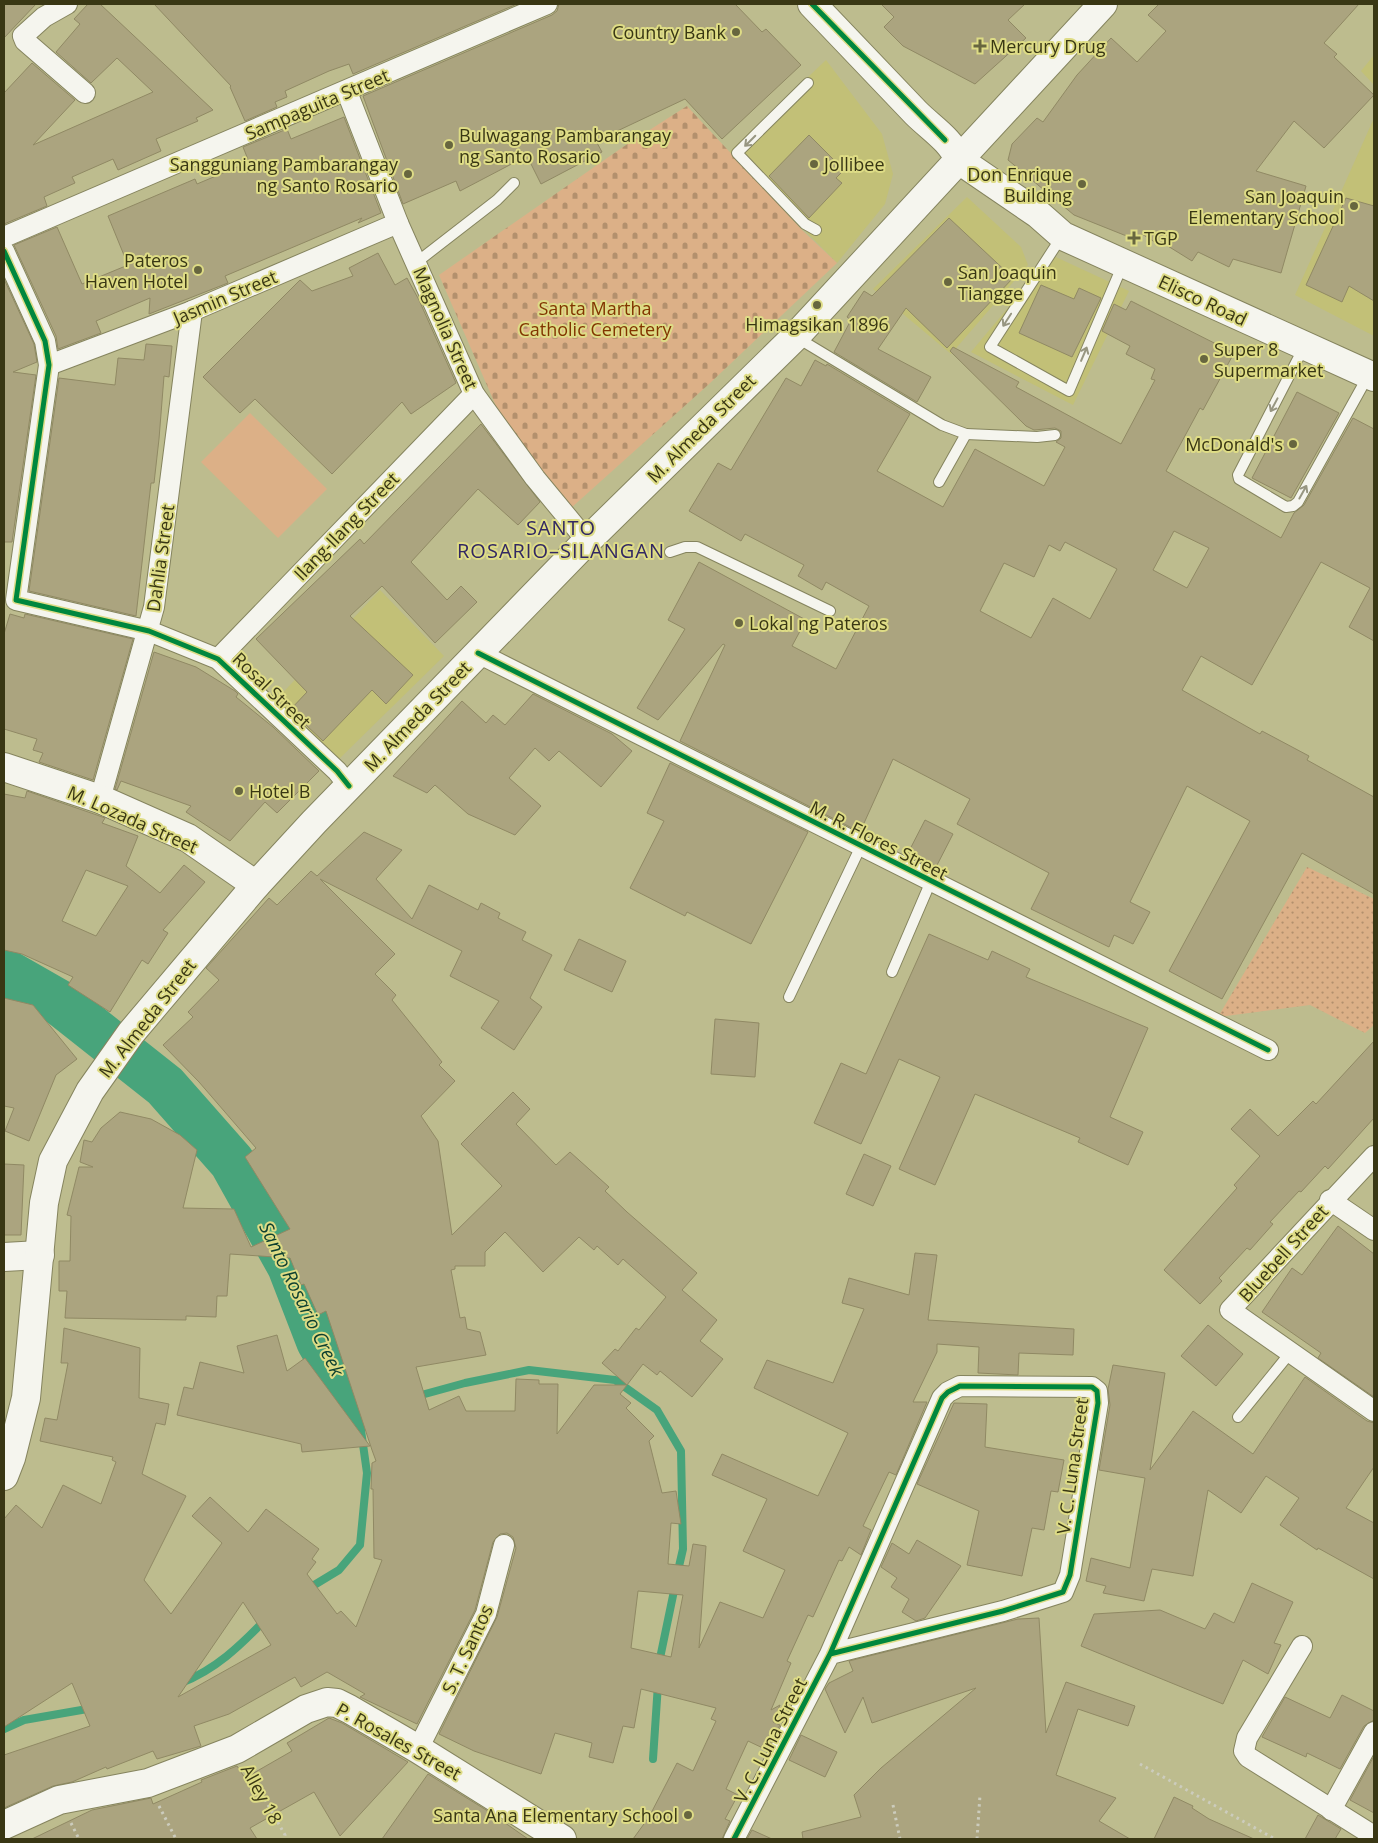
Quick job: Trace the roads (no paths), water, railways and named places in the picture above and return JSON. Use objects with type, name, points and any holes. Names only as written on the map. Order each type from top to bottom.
[{"type":"main road","name":"Elisco Road","points":[[812,4],[921,117],[924,128],[951,160],[959,160],[1038,214],[1063,236],[1304,346],[1372,371]]},
{"type":"main road","name":"M. Almeda Street","points":[[4,1476],[11,1458],[26,1398],[44,1203],[53,1161],[90,1091],[132,1033],[256,885],[349,786],[587,541],[795,337],[1103,4]]},
{"type":"main road","name":"Elisco Road","points":[[1038,214],[1063,219],[1372,371]]},
{"type":"main road","name":"M. Lozada Street","points":[[4,767],[100,799],[188,838],[256,885]]},
{"type":"main road","points":[[4,1257],[40,1255]]},
{"type":"main road","name":"P. Rosales Street","points":[[4,1825],[59,1800],[148,1783],[237,1749],[306,1709],[327,1702],[337,1703],[349,1709],[418,1749],[562,1839]]},
{"type":"street","points":[[67,4],[44,18],[24,33],[23,36],[25,41],[84,93]]},
{"type":"street","name":"Sampaguita Street","points":[[4,237],[347,92],[547,4]]},
{"type":"street","name":"Magnolia Street","points":[[347,92],[398,223],[417,262],[474,394],[535,478],[587,541]]},
{"type":"street","name":"Jasmin Street","points":[[49,366],[192,311],[398,223]]},
{"type":"street","points":[[4,251],[44,341],[49,366]]},
{"type":"street","name":"Dahlia Street","points":[[100,799],[154,608],[192,311]]},
{"type":"street","name":"Rosal Street","points":[[49,366],[16,600],[149,631],[218,658],[337,771],[349,786]]},
{"type":"street","name":"Ilang-Ilang Street","points":[[218,658],[474,394]]},
{"type":"street","name":"M. R. Flores Street","points":[[478,653],[1268,1050]]},
{"type":"street","name":"Bluebell Street","points":[[1374,1156],[1330,1200],[1230,1310],[1374,1411]]},
{"type":"street","points":[[1330,1200],[1374,1230]]},
{"type":"street","name":"V. C. Luna Street","points":[[734,1839],[830,1654],[942,1398],[948,1392],[960,1386],[1092,1387],[1097,1391],[1098,1403],[1072,1565],[1063,1592],[1003,1611],[830,1654]]},
{"type":"street","name":"S. T. Santos","points":[[418,1749],[486,1614],[504,1545]]},
{"type":"street","points":[[1302,1646],[1247,1738],[1244,1751],[1248,1757],[1374,1836]]},
{"type":"street","points":[[1332,1810],[1374,1732]]},
{"type":"lane","points":[[808,83],[737,153],[805,224],[816,230]]},
{"type":"lane","points":[[417,262],[497,200],[514,183]]},
{"type":"lane","points":[[1063,236],[990,347],[1069,391],[1123,263]]},
{"type":"lane","points":[[795,337],[942,425],[966,434],[1037,437],[1055,435]]},
{"type":"lane","points":[[1304,346],[1238,475],[1239,479],[1286,507],[1293,506],[1298,502],[1372,371]]},
{"type":"lane","points":[[939,482],[966,434]]},
{"type":"lane","points":[[670,552],[685,547],[697,547],[830,611]]},
{"type":"lane","points":[[789,997],[861,846]]},
{"type":"lane","points":[[892,972],[931,881]]},
{"type":"lane","points":[[1238,1417],[1290,1353]]},
{"type":"waterway","name":"Santo Rosario Creek","points":[[4,971],[60,1003],[165,1086],[232,1162],[290,1266],[319,1341],[358,1409]]},
{"type":"waterway","points":[[414,1397],[465,1383],[529,1370],[615,1380],[657,1410],[681,1451],[683,1549],[677,1575]]},
{"type":"waterway","points":[[306,1590],[339,1570],[360,1545],[367,1473],[358,1409],[366,1407]]},
{"type":"waterway","points":[[659,1663],[675,1586]]},
{"type":"waterway","points":[[181,1683],[216,1664],[265,1620]]},
{"type":"waterway","points":[[653,1759],[658,1684]]},
{"type":"waterway","points":[[4,1729],[24,1720],[93,1708]]},
{"type":"place","name":"Country Bank","points":[[736,32]]},
{"type":"place","name":"Mercury Drug","points":[[980,46]]},
{"type":"place","name":"Bulwagang Pambarangay ng Santo Rosario","points":[[449,145]]},
{"type":"place","name":"Jollibee","points":[[814,164]]},
{"type":"place","name":"Sangguniang Pambarangay ng Santo Rosario","points":[[408,174]]},
{"type":"place","name":"Don Enrique Building","points":[[1082,184]]},
{"type":"place","name":"San Joaquin Elementary School","points":[[1354,206]]},
{"type":"place","name":"TGP","points":[[1134,238]]},
{"type":"place","name":"Pateros Haven Hotel","points":[[198,270]]},
{"type":"place","name":"San Joaquin Tiangge","points":[[948,282]]},
{"type":"place","name":"Himagsikan 1896","points":[[817,305]]},
{"type":"place","name":"Super 8 Supermarket","points":[[1204,359]]},
{"type":"place","name":"McDonald's","points":[[1293,444]]},
{"type":"place","name":"Lokal ng Pateros","points":[[739,623]]},
{"type":"place","name":"Hotel B","points":[[239,791]]},
{"type":"place","name":"Santa Ana Elementary School","points":[[688,1815]]},
{"type":"district","name":"SANTO ROSARIO–SILANGAN","points":[[561,538]]},
{"type":"park label","name":"Santa Martha Catholic Cemetery","points":[[595,318]]}]
